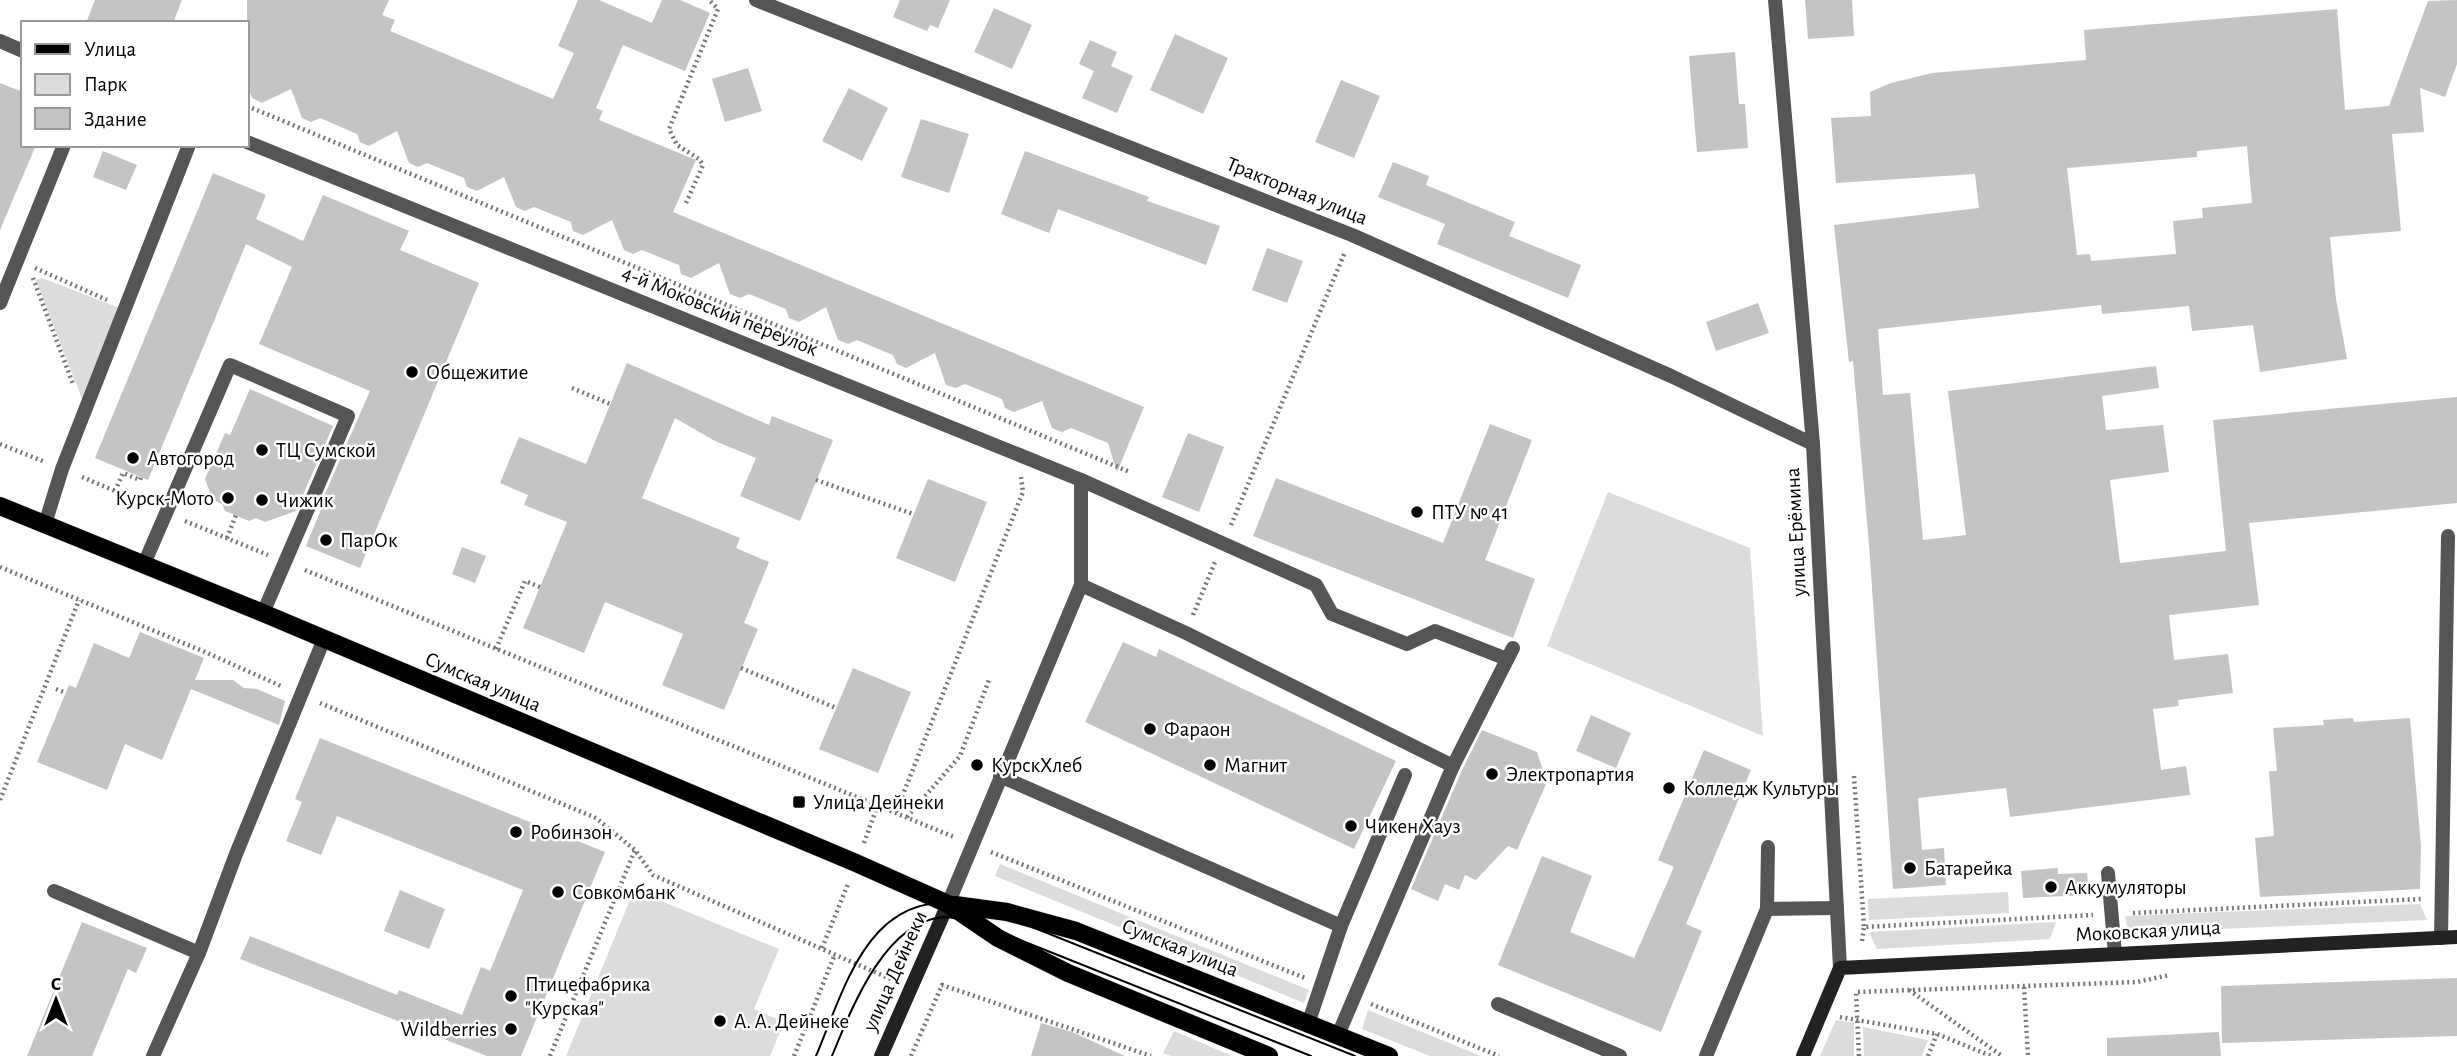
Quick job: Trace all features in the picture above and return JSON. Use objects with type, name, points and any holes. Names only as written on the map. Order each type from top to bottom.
[{"type":"main road","name":"Сумская улица","points":[[0,506],[263,613],[948,904],[998,938],[1069,973],[1269,1056]]},
{"type":"main road","name":"Сумская улица","points":[[948,904],[1007,912],[1076,931],[1389,1056]]},
{"type":"street","name":"Тракторная улица","points":[[756,0],[1352,235],[1671,376],[1813,444]]},
{"type":"street","name":"улица Ерёмина","points":[[1775,0],[1813,444],[1840,968],[1803,1056]]},
{"type":"street","points":[[0,41],[21,50]]},
{"type":"street","name":"4-й Моковский переулок","points":[[248,142],[1019,453],[1316,585],[1332,614],[1344,619],[1406,644],[1435,631],[1510,653],[1453,766]]},
{"type":"street","points":[[0,303],[64,147]]},
{"type":"street","points":[[46,524],[62,469],[188,147]]},
{"type":"street","points":[[144,564],[230,365],[348,416],[263,613]]},
{"type":"street","points":[[948,904],[1081,585],[1081,480]]},
{"type":"street","points":[[2441,938],[2448,536]]},
{"type":"street","points":[[1081,585],[1186,632],[1453,766],[1338,1035]]},
{"type":"street","points":[[153,1056],[199,953],[236,854],[324,639]]},
{"type":"street","points":[[1308,1024],[1341,926],[1405,775]]},
{"type":"street","points":[[1000,776],[1341,926]]},
{"type":"street","points":[[1706,1056],[1767,909],[1768,848]]},
{"type":"street","points":[[2108,873],[2115,954]]},
{"type":"street","points":[[54,891],[199,953]]},
{"type":"street","name":"улица Дейнеки","points":[[881,1056],[948,904]]},
{"type":"street","points":[[1767,909],[1837,908]]},
{"type":"street","name":"Моковская улица","points":[[1840,968],[2457,937]]},
{"type":"street","points":[[1497,1004],[1620,1056]]},
{"type":"path","points":[[686,203],[703,165],[699,159],[677,145],[668,130],[718,9],[709,0]]},
{"type":"path","points":[[248,106],[1130,472]]},
{"type":"path","points":[[1228,530],[1352,235]]},
{"type":"path","points":[[84,412],[28,265],[125,307]]},
{"type":"path","points":[[572,388],[610,404]]},
{"type":"path","points":[[0,444],[971,844],[1321,984]]},
{"type":"path","points":[[896,812],[1023,492],[1019,453]]},
{"type":"path","points":[[115,491],[123,473],[140,480],[141,477]]},
{"type":"path","points":[[816,480],[913,514]]},
{"type":"path","points":[[227,538],[236,515]]},
{"type":"path","points":[[1186,632],[1218,556]]},
{"type":"path","points":[[0,567],[596,818],[635,850],[653,875],[936,1000]]},
{"type":"path","points":[[496,649],[525,581],[540,587]]},
{"type":"path","points":[[0,800],[79,600]]},
{"type":"path","points":[[741,668],[836,708]]},
{"type":"path","points":[[907,817],[960,756],[989,680]]},
{"type":"path","points":[[56,689],[66,693]]},
{"type":"path","points":[[550,1056],[635,850]]},
{"type":"path","points":[[794,1056],[835,954]]},
{"type":"path","points":[[1859,1056],[1856,992],[2137,982],[2175,974]]},
{"type":"path","points":[[911,1056],[942,985],[1148,1056]]},
{"type":"path","points":[[2024,987],[2028,1056]]},
{"type":"path","points":[[1909,990],[2002,1056]]},
{"type":"path","points":[[1355,998],[1499,1056]]},
{"type":"path","points":[[1834,1016],[1937,1034],[1991,1056]]},
{"type":"path","points":[[1928,1056],[1937,1034]]},
{"type":"green space","points":[[42,278],[122,309],[84,404],[36,280]]},
{"type":"green space","points":[[1608,492],[1750,548],[1763,736],[1547,646]]},
{"type":"green space","points":[[1000,864],[1309,990],[1304,1003],[995,876]]},
{"type":"green space","points":[[634,890],[779,949],[754,1009],[784,1022],[770,1056],[566,1056]]},
{"type":"green space","points":[[2008,892],[2009,913],[1869,920],[1868,899]]},
{"type":"green space","points":[[2420,904],[2427,920],[2128,933],[2125,916]]},
{"type":"green space","points":[[2056,922],[2050,939],[1877,949],[1869,932]]},
{"type":"green space","points":[[1368,1010],[1481,1056],[1430,1056],[1362,1029]]},
{"type":"green space","points":[[1836,1020],[1854,1023],[1854,1056],[1820,1056]]},
{"type":"green space","points":[[1863,1027],[1928,1040],[1922,1056],[1864,1056]]},
{"type":"green space","points":[[1174,1031],[1232,1056],[1171,1056],[1163,1053]]},
{"type":"building","points":[[95,0],[182,0],[174,21],[87,21]]},
{"type":"building","points":[[247,0],[389,0],[382,15],[395,20],[390,31],[553,99],[574,53],[558,46],[578,0],[599,0],[652,23],[662,0],[680,0],[710,13],[685,71],[623,45],[596,108],[603,111],[599,120],[696,160],[673,212],[1144,407],[1117,472],[1108,443],[1071,428],[1062,432],[1052,428],[1042,401],[1014,412],[1005,408],[1002,399],[965,384],[956,388],[946,385],[935,353],[906,368],[897,364],[893,355],[857,340],[848,344],[838,340],[826,307],[799,322],[789,318],[786,309],[749,294],[740,298],[730,294],[719,263],[691,278],[681,274],[679,265],[642,250],[633,254],[624,250],[612,220],[583,235],[573,231],[571,222],[534,207],[525,211],[516,207],[504,177],[477,191],[467,187],[464,178],[427,163],[418,167],[409,163],[397,131],[369,146],[360,142],[357,134],[320,118],[311,122],[302,118],[291,89],[262,103],[252,98],[248,90]]},
{"type":"building","points":[[900,0],[950,0],[938,28],[930,25],[927,31],[893,17]]},
{"type":"building","points":[[1805,0],[1852,0],[1854,36],[1808,39]]},
{"type":"building","points":[[2457,0],[2457,64],[2445,97],[2420,88],[2424,132],[2392,134],[2401,231],[2330,237],[2336,299],[2347,359],[2260,372],[2253,325],[2192,331],[2189,306],[2102,314],[2101,305],[1878,329],[1883,395],[1910,393],[1923,540],[1966,535],[1948,391],[2156,366],[2159,388],[2102,396],[2106,430],[2163,425],[2169,472],[2110,480],[2120,563],[2226,551],[2213,420],[2457,397],[2457,503],[2249,523],[2259,605],[2169,615],[2174,660],[2228,654],[2233,693],[2178,700],[2179,706],[2153,709],[2161,770],[2186,766],[2190,795],[2010,817],[2006,788],[1918,798],[1922,850],[1944,848],[1946,885],[1893,889],[1853,361],[1849,362],[1834,225],[1979,208],[1975,174],[1836,183],[1831,118],[1871,116],[1870,92],[1891,83],[1932,73],[2086,60],[2084,30],[2337,9],[2345,110],[2389,106],[2428,1]],"holes":[[[2247,146],[2252,203],[2202,208],[2203,218],[2173,221],[2176,254],[2091,261],[2090,254],[2077,255],[2067,168],[2197,157],[2197,151]]]},
{"type":"building","points":[[994,8],[1032,25],[1012,69],[974,52]]},
{"type":"building","points":[[1175,34],[1228,58],[1203,114],[1150,90]]},
{"type":"building","points":[[1090,40],[1117,52],[1111,66],[1133,76],[1117,113],[1082,98],[1094,71],[1079,64]]},
{"type":"building","points":[[1735,52],[1739,104],[1745,104],[1748,148],[1697,152],[1689,56]]},
{"type":"building","points":[[748,68],[762,111],[725,122],[712,79]]},
{"type":"building","points":[[1341,80],[1380,96],[1354,158],[1315,142]]},
{"type":"building","points":[[0,83],[21,91],[21,147],[35,147],[0,230]]},
{"type":"building","points":[[849,88],[888,108],[862,161],[822,141]]},
{"type":"building","points":[[921,119],[969,134],[949,193],[901,177]]},
{"type":"building","points":[[103,151],[137,165],[126,190],[93,177]]},
{"type":"building","points":[[1025,151],[1149,197],[1147,201],[1220,226],[1206,265],[1058,209],[1049,233],[1001,214]]},
{"type":"building","points":[[1393,162],[1429,176],[1426,185],[1515,222],[1509,236],[1581,265],[1568,298],[1437,244],[1445,224],[1378,197]]},
{"type":"building","points":[[213,173],[266,195],[256,219],[303,241],[323,195],[409,231],[400,250],[479,283],[360,568],[306,546],[324,502],[321,503],[370,391],[259,344],[292,267],[246,244],[148,480],[95,458]]},
{"type":"building","points":[[1267,248],[1303,261],[1287,303],[1252,290]]},
{"type":"building","points":[[1758,303],[1769,333],[1716,351],[1706,322]]},
{"type":"building","points":[[627,363],[769,425],[772,416],[833,440],[800,521],[740,496],[756,458],[715,441],[675,418],[642,498],[740,538],[736,548],[769,562],[744,623],[758,629],[724,710],[662,685],[683,634],[605,602],[584,653],[523,628],[567,522],[524,505],[528,495],[500,483],[519,437],[586,464]]},
{"type":"building","name":"ТЦ Сумской","points":[[250,389],[333,426],[296,511],[265,522],[256,518],[249,521],[225,511],[222,504],[212,499],[205,479],[225,433],[230,435]]},
{"type":"building","points":[[1490,424],[1532,440],[1485,560],[1535,579],[1513,638],[1253,536],[1276,478],[1443,543]]},
{"type":"building","points":[[1188,433],[1224,447],[1199,512],[1162,497]]},
{"type":"building","points":[[928,479],[987,502],[955,582],[896,558]]},
{"type":"building","points":[[462,547],[486,556],[475,583],[452,574]]},
{"type":"building","points":[[140,632],[204,658],[195,680],[233,680],[244,688],[257,689],[285,701],[279,725],[191,689],[162,760],[125,744],[107,790],[37,762],[69,685],[76,688],[94,643],[129,658]]},
{"type":"building","points":[[1123,642],[1156,657],[1159,649],[1396,761],[1354,849],[1085,722]]},
{"type":"building","points":[[853,668],[911,692],[878,773],[819,749]]},
{"type":"building","points":[[1591,715],[1631,733],[1616,768],[1576,751]]},
{"type":"building","points":[[2353,718],[2354,722],[2410,718],[2421,846],[2420,889],[2260,897],[2255,838],[2274,836],[2269,771],[2277,771],[2273,728],[2324,725],[2323,720]]},
{"type":"building","points":[[1482,730],[1537,752],[1547,782],[1517,850],[1508,846],[1476,880],[1465,875],[1459,890],[1445,884],[1438,901],[1411,889]]},
{"type":"building","points":[[320,738],[605,852],[521,1056],[487,1056],[240,959],[250,936],[397,995],[399,990],[462,1015],[481,967],[490,971],[523,890],[337,816],[321,855],[286,841],[302,802],[295,799]]},
{"type":"building","points":[[1704,750],[1751,770],[1686,924],[1702,931],[1661,1032],[1498,965],[1542,856],[1592,876],[1570,932],[1634,958],[1674,867],[1658,860]]},
{"type":"building","points":[[2058,868],[2058,874],[2087,873],[2089,895],[2023,898],[2021,871]]},
{"type":"building","points":[[400,890],[445,909],[429,949],[384,931]]},
{"type":"building","points":[[82,922],[147,948],[136,973],[128,969],[92,1056],[27,1056]]},
{"type":"building","points":[[2457,978],[2457,1036],[2222,1043],[2221,986]]},
{"type":"building","points":[[1041,1023],[1072,1032],[1125,1056],[1031,1056]]},
{"type":"building","points":[[2219,1032],[2221,1056],[2107,1056],[2107,1038]]},
{"type":"tram line","points":[[816,1056],[840,996],[870,942],[890,921],[914,908],[945,902],[982,907],[1355,1056]]},
{"type":"tram line","points":[[832,1056],[860,993],[887,951],[903,934],[922,923],[943,917],[975,922],[1311,1056]]},
{"type":"place","name":"Общежитие","points":[[412,372]]},
{"type":"place","name":"ТЦ Сумской","points":[[262,450]]},
{"type":"place","name":"Автогород","points":[[133,458]]},
{"type":"place","name":"Курск-Мото","points":[[228,498]]},
{"type":"place","name":"Чижик","points":[[262,500]]},
{"type":"place","name":"ПТУ № 41","points":[[1417,512]]},
{"type":"place","name":"ПарОк","points":[[326,540]]},
{"type":"place","name":"Фараон","points":[[1150,729]]},
{"type":"place","name":"КурскХлеб","points":[[977,765]]},
{"type":"place","name":"Магнит","points":[[1210,765]]},
{"type":"place","name":"Электропартия","points":[[1492,774]]},
{"type":"place","name":"Колледж Культуры","points":[[1669,788]]},
{"type":"place","name":"Улица Дейнеки","points":[[799,802]]},
{"type":"place","name":"Чикен Хауз","points":[[1351,826]]},
{"type":"place","name":"Робинзон","points":[[516,832]]},
{"type":"place","name":"Батарейка","points":[[1910,868]]},
{"type":"place","name":"Аккумуляторы","points":[[2051,887]]},
{"type":"place","name":"Совкомбанк","points":[[558,892]]},
{"type":"place","name":"Птицефабрика \"Курская\"","points":[[511,996]]},
{"type":"place","name":"А. А. Дейнеке","points":[[720,1021]]},
{"type":"place","name":"Wildberries","points":[[511,1029]]}]
